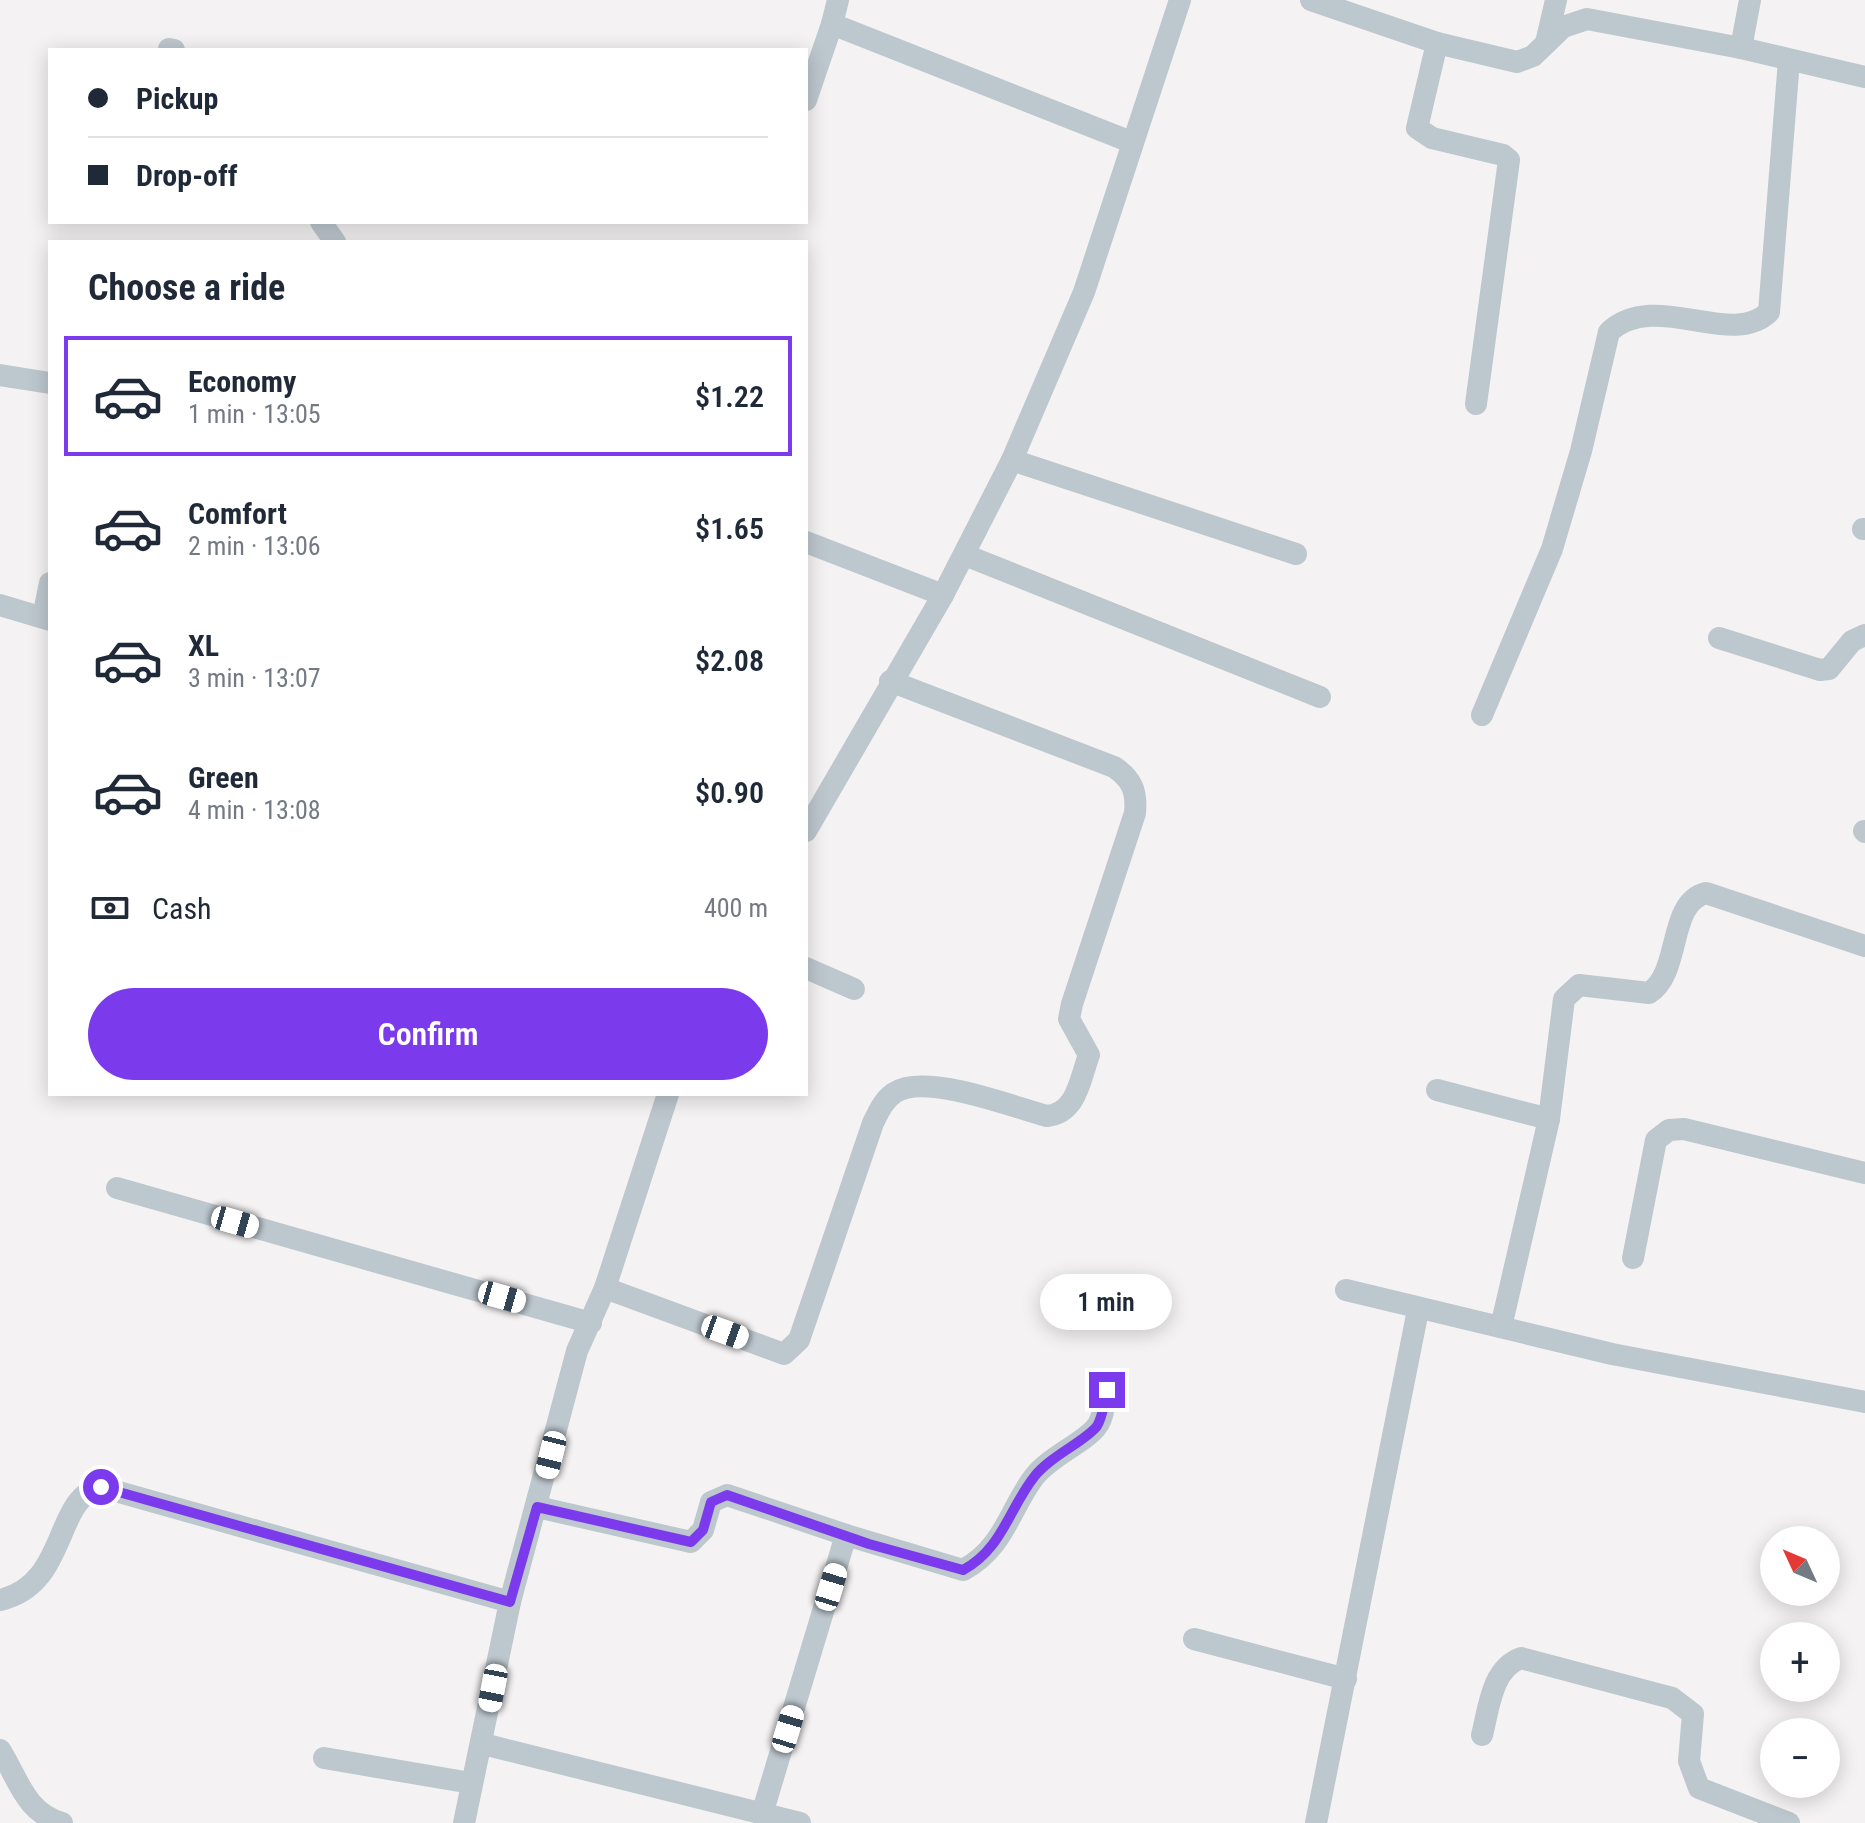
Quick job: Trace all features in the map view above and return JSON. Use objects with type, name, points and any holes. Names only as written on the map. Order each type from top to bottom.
[{"type":"street","points":[[808,94],[838,0]]},
{"type":"street","points":[[808,827],[890,681],[943,595],[1012,460],[1084,292],[1180,0]]},
{"type":"street","points":[[1311,0],[1437,43],[1517,62],[1533,56],[1563,27],[1587,19],[1741,48],[1865,77]]},
{"type":"street","points":[[1546,44],[1556,0]]},
{"type":"street","points":[[1741,48],[1750,0]]},
{"type":"street","points":[[832,24],[1131,142]]},
{"type":"street","points":[[1437,43],[1417,128],[1432,138],[1503,155],[1509,160],[1476,404]]},
{"type":"street","points":[[1482,715],[1552,549],[1581,451],[1609,332],[1618,323],[1639,315],[1748,325],[1769,312],[1789,60]]},
{"type":"street","points":[[0,375],[48,383]]},
{"type":"street","points":[[1012,460],[1296,554]]},
{"type":"street","points":[[808,543],[943,595]]},
{"type":"street","points":[[965,555],[1320,697]]},
{"type":"street","points":[[0,605],[46,619]]},
{"type":"street","points":[[1719,638],[1820,670],[1829,669],[1852,641],[1865,635]]},
{"type":"street","points":[[605,1288],[784,1354],[791,1351],[799,1340],[873,1123],[883,1103],[897,1091],[919,1085],[1047,1116],[1059,1114],[1070,1106],[1089,1055],[1086,1044],[1072,1027],[1072,1004],[1135,813],[1136,797],[1131,782],[1114,767],[890,681]]},
{"type":"street","points":[[1501,1327],[1549,1119],[1564,999],[1579,985],[1649,993],[1665,976],[1684,910],[1698,895],[1706,893],[1865,946]]},
{"type":"street","points":[[808,969],[854,989]]},
{"type":"street","points":[[1437,1090],[1549,1119]]},
{"type":"street","points":[[464,1823],[471,1783],[483,1744],[510,1602],[577,1351],[605,1288],[667,1096]]},
{"type":"street","points":[[1633,1258],[1656,1140],[1669,1130],[1684,1129],[1865,1173]]},
{"type":"street","points":[[117,1188],[591,1323]]},
{"type":"street","points":[[1346,1290],[1418,1310],[1612,1354],[1865,1402]]},
{"type":"street","points":[[1316,1823],[1418,1310]]},
{"type":"street","points":[[537,1507],[691,1542],[703,1530],[711,1502],[727,1495],[963,1570],[975,1564],[1002,1536],[1033,1478],[1049,1461],[1094,1431],[1100,1421],[1107,1390]]},
{"type":"street","points":[[0,1600],[16,1596],[39,1579],[77,1502],[91,1489],[101,1487],[510,1602]]},
{"type":"street","points":[[762,1814],[846,1535]]},
{"type":"street","points":[[1194,1639],[1346,1679]]},
{"type":"street","points":[[1482,1735],[1498,1678],[1505,1668],[1521,1658],[1672,1698],[1693,1714],[1689,1761],[1699,1788],[1789,1823]]},
{"type":"street","points":[[483,1744],[800,1823]]},
{"type":"street","points":[[0,1750],[28,1803],[45,1818],[62,1823]]},
{"type":"street","points":[[324,1758],[471,1783]]},
{"type":"route","points":[[101,1487],[115,1488],[510,1602],[537,1507],[691,1542],[703,1530],[711,1502],[715,1497],[727,1495],[869,1544],[963,1570],[975,1564],[1002,1536],[1033,1478],[1049,1461],[1094,1431],[1100,1421],[1107,1390]]}]
